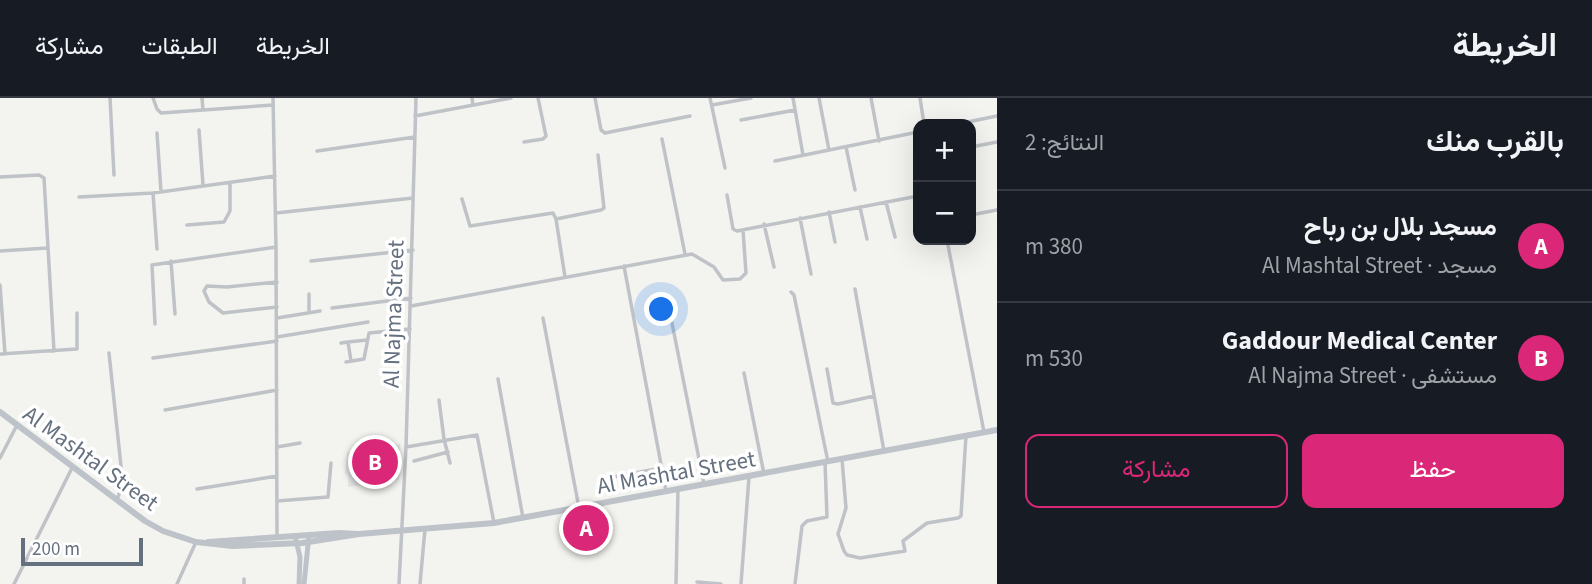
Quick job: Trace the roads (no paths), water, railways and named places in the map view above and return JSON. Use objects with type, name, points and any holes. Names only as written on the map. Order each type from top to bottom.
[{"type":"main road","name":"Al Mashtal Street","points":[[0,412],[145,521],[163,531],[199,542],[233,546],[351,533],[494,523],[997,430]]},
{"type":"main road","points":[[304,584],[309,538]]},
{"type":"main road","name":"Al Mashtal Street","points":[[199,542],[295,539]]},
{"type":"main road","points":[[295,539],[300,557],[299,584]]},
{"type":"street","points":[[110,98],[114,175]]},
{"type":"street","points":[[153,98],[156,109],[161,113],[273,105]]},
{"type":"street","points":[[202,98],[203,110]]},
{"type":"street","points":[[273,98],[277,538]]},
{"type":"street","name":"Al Najma Street","points":[[399,584],[413,250],[416,98]]},
{"type":"street","points":[[472,98],[473,105]]},
{"type":"street","points":[[415,116],[511,98]]},
{"type":"street","points":[[524,142],[543,139],[546,136],[538,98]]},
{"type":"street","points":[[595,98],[601,130],[606,133],[690,116]]},
{"type":"street","points":[[710,98],[725,168]]},
{"type":"street","points":[[711,105],[751,98]]},
{"type":"street","points":[[793,98],[803,155]]},
{"type":"street","points":[[819,98],[829,150]]},
{"type":"street","points":[[871,98],[879,141]]},
{"type":"street","points":[[920,98],[923,119]]},
{"type":"street","points":[[741,120],[795,110]]},
{"type":"street","points":[[976,120],[997,116]]},
{"type":"street","points":[[199,130],[203,185]]},
{"type":"street","points":[[157,133],[161,192]]},
{"type":"street","points":[[775,161],[913,133]]},
{"type":"street","points":[[317,151],[415,137]]},
{"type":"street","points":[[662,139],[685,254]]},
{"type":"street","points":[[976,146],[997,142]]},
{"type":"street","points":[[846,147],[855,190]]},
{"type":"street","points":[[556,219],[604,208],[598,155]]},
{"type":"street","points":[[0,177],[43,176],[54,351]]},
{"type":"street","points":[[79,197],[153,193],[275,176]]},
{"type":"street","points":[[187,225],[224,222],[230,211],[230,182]]},
{"type":"street","points":[[153,193],[157,249]]},
{"type":"street","points":[[727,195],[733,229],[743,230],[913,197]]},
{"type":"street","points":[[276,213],[414,198]]},
{"type":"street","points":[[462,199],[470,226],[550,212],[555,215],[565,277]]},
{"type":"street","points":[[886,202],[895,237]]},
{"type":"street","points":[[860,207],[867,239]]},
{"type":"street","points":[[976,214],[997,210]]},
{"type":"street","points":[[829,212],[835,242]]},
{"type":"street","points":[[800,218],[811,274]]},
{"type":"street","points":[[764,224],[774,267]]},
{"type":"street","points":[[411,306],[685,254],[692,254],[708,262],[723,280],[743,278],[746,273],[743,230]]},
{"type":"street","points":[[948,245],[984,432]]},
{"type":"street","points":[[155,324],[151,267],[155,263],[276,247]]},
{"type":"street","points":[[0,251],[47,248]]},
{"type":"street","points":[[311,261],[413,250]]},
{"type":"street","points":[[171,261],[175,314]]},
{"type":"street","points":[[624,267],[666,491]]},
{"type":"street","points":[[276,282],[227,287],[207,286],[204,291],[209,302],[217,311],[223,313],[277,307]]},
{"type":"street","points":[[0,285],[2,354],[79,348],[77,313]]},
{"type":"street","points":[[855,289],[884,451]]},
{"type":"street","points":[[791,292],[794,295],[827,462],[827,517],[802,526],[795,584]]},
{"type":"street","points":[[309,294],[309,313]]},
{"type":"street","points":[[332,308],[411,298]]},
{"type":"street","points":[[277,318],[320,311]]},
{"type":"street","points":[[543,318],[579,508]]},
{"type":"street","points":[[671,318],[705,484]]},
{"type":"street","points":[[153,358],[368,322]]},
{"type":"street","points":[[348,342],[349,362],[364,359],[369,333],[410,329]]},
{"type":"street","points":[[341,343],[368,340]]},
{"type":"street","points":[[108,353],[123,485],[117,499]]},
{"type":"street","points":[[827,369],[833,402],[838,404],[874,396]]},
{"type":"street","points":[[744,373],[764,474]]},
{"type":"street","points":[[498,379],[523,518]]},
{"type":"street","points":[[165,410],[277,390]]},
{"type":"street","points":[[439,400],[450,463]]},
{"type":"street","points":[[0,458],[17,425]]},
{"type":"street","points":[[406,447],[473,434],[478,436],[494,523]]},
{"type":"street","points":[[842,459],[846,508],[838,534],[844,551],[860,558],[905,551],[903,541],[927,523],[961,516],[966,435]]},
{"type":"street","points":[[277,447],[300,443]]},
{"type":"street","points":[[414,461],[448,452]]},
{"type":"street","points":[[277,501],[328,497],[331,463]]},
{"type":"street","points":[[14,584],[72,468]]},
{"type":"street","points":[[613,477],[662,468]]},
{"type":"street","points":[[197,489],[276,476]]},
{"type":"street","points":[[741,584],[749,477]]},
{"type":"street","points":[[676,584],[678,489]]},
{"type":"street","points":[[420,584],[425,529]]},
{"type":"street","points":[[177,584],[199,542]]},
{"type":"street","points":[[697,582],[721,584]]},
{"type":"place","name":"Gaddour Medical Center","points":[[375,462]]},
{"type":"place","name":"مسجد بلال بن رباح","points":[[586,528]]}]
